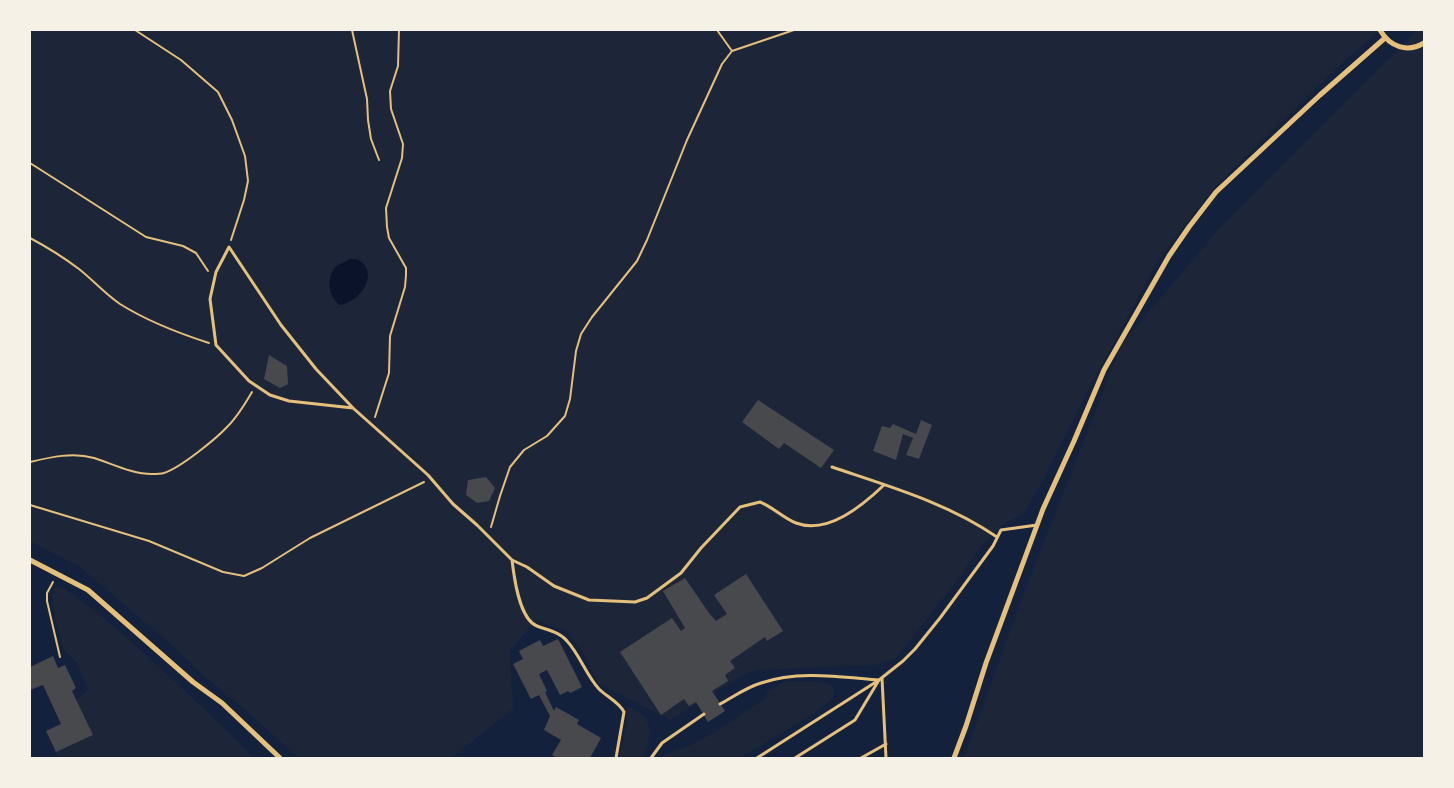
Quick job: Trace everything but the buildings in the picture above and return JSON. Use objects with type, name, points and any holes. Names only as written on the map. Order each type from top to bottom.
[{"type":"street","points":[[1380,30],[1385,38],[1400,48],[1410,49],[1424,43]]},
{"type":"street","points":[[954,758],[986,663],[1037,525],[1104,370],[1161,271],[1189,227],[1216,192],[1385,38]]},
{"type":"street","points":[[30,560],[88,590],[193,682],[228,709],[280,758]]},
{"type":"lane","points":[[353,408],[289,400],[270,395],[249,381],[216,345],[210,299],[216,272],[229,247],[281,325],[301,351],[353,408],[373,424],[430,478],[453,504],[512,560],[527,567],[554,586],[589,600],[636,602],[647,598],[681,573],[701,548],[740,506],[760,502],[798,524],[815,525],[836,520],[865,503],[884,485]]},
{"type":"lane","points":[[832,467],[956,512],[977,523],[997,537]]},
{"type":"lane","points":[[757,758],[880,679],[915,649],[992,546],[1001,530],[1037,525]]},
{"type":"lane","points":[[512,560],[520,599],[529,622],[566,639],[580,657],[598,688],[622,707],[624,712],[616,758]]},
{"type":"lane","points":[[720,704],[759,683],[786,677],[831,676],[880,679]]},
{"type":"lane","points":[[880,679],[886,758]]},
{"type":"lane","points":[[795,758],[855,720],[880,679]]},
{"type":"lane","points":[[651,758],[662,743],[704,714]]},
{"type":"lane","points":[[861,758],[886,744]]},
{"type":"path","points":[[135,30],[181,60],[218,92],[232,120],[245,156],[248,181],[229,247]]},
{"type":"path","points":[[352,30],[367,98],[371,139],[379,160]]},
{"type":"path","points":[[373,424],[389,373],[390,336],[405,287],[406,276],[406,268],[390,238],[387,227],[386,208],[402,158],[403,144],[391,108],[390,91],[398,66],[399,30]]},
{"type":"path","points":[[718,30],[732,51]]},
{"type":"path","points":[[488,536],[510,467],[524,450],[547,436],[565,416],[570,399],[576,350],[581,334],[592,316],[637,260],[651,232],[687,140],[722,64],[732,51],[794,30]]},
{"type":"path","points":[[30,163],[146,237],[183,246],[196,253],[213,282]]},
{"type":"path","points":[[30,238],[50,249],[80,270],[120,304],[147,319],[216,345]]},
{"type":"path","points":[[30,462],[70,455],[92,457],[121,468],[150,474],[163,473],[179,465],[228,426],[256,386]]},
{"type":"path","points":[[30,505],[149,541],[223,572],[244,576],[262,568],[317,534],[430,478]]},
{"type":"path","points":[[59,574],[50,586],[47,593],[47,601],[60,657]]},
{"type":"shaded area","points":[[30,30],[1380,30],[1343,62],[1214,188],[1192,216],[1157,262],[1085,396],[1044,479],[1024,513],[1003,525],[980,547],[959,578],[896,658],[875,665],[759,670],[747,673],[670,720],[599,684],[583,652],[566,631],[536,620],[510,651],[513,709],[451,758],[299,758],[80,567],[30,541]]},
{"type":"shaded area","points":[[1417,30],[1424,30],[1424,758],[964,758],[1023,595],[1122,344],[1217,231]]},
{"type":"shaded area","points":[[350,259],[357,259],[364,265],[368,278],[361,293],[348,303],[340,305],[331,293],[330,279],[335,267]]},
{"type":"shaded area","points":[[55,586],[69,592],[93,609],[122,634],[187,693],[254,758],[60,758],[56,752],[93,735],[76,700],[88,690],[76,662],[64,650],[56,622],[52,596]]},
{"type":"shaded area","points":[[810,681],[823,683],[834,688],[833,698],[819,710],[740,758],[661,758],[668,753],[689,746],[710,735],[763,700],[769,691],[784,682]]},
{"type":"shaded area","points":[[630,707],[644,717],[648,723],[648,742],[643,758],[619,758],[627,721],[626,708]]}]
